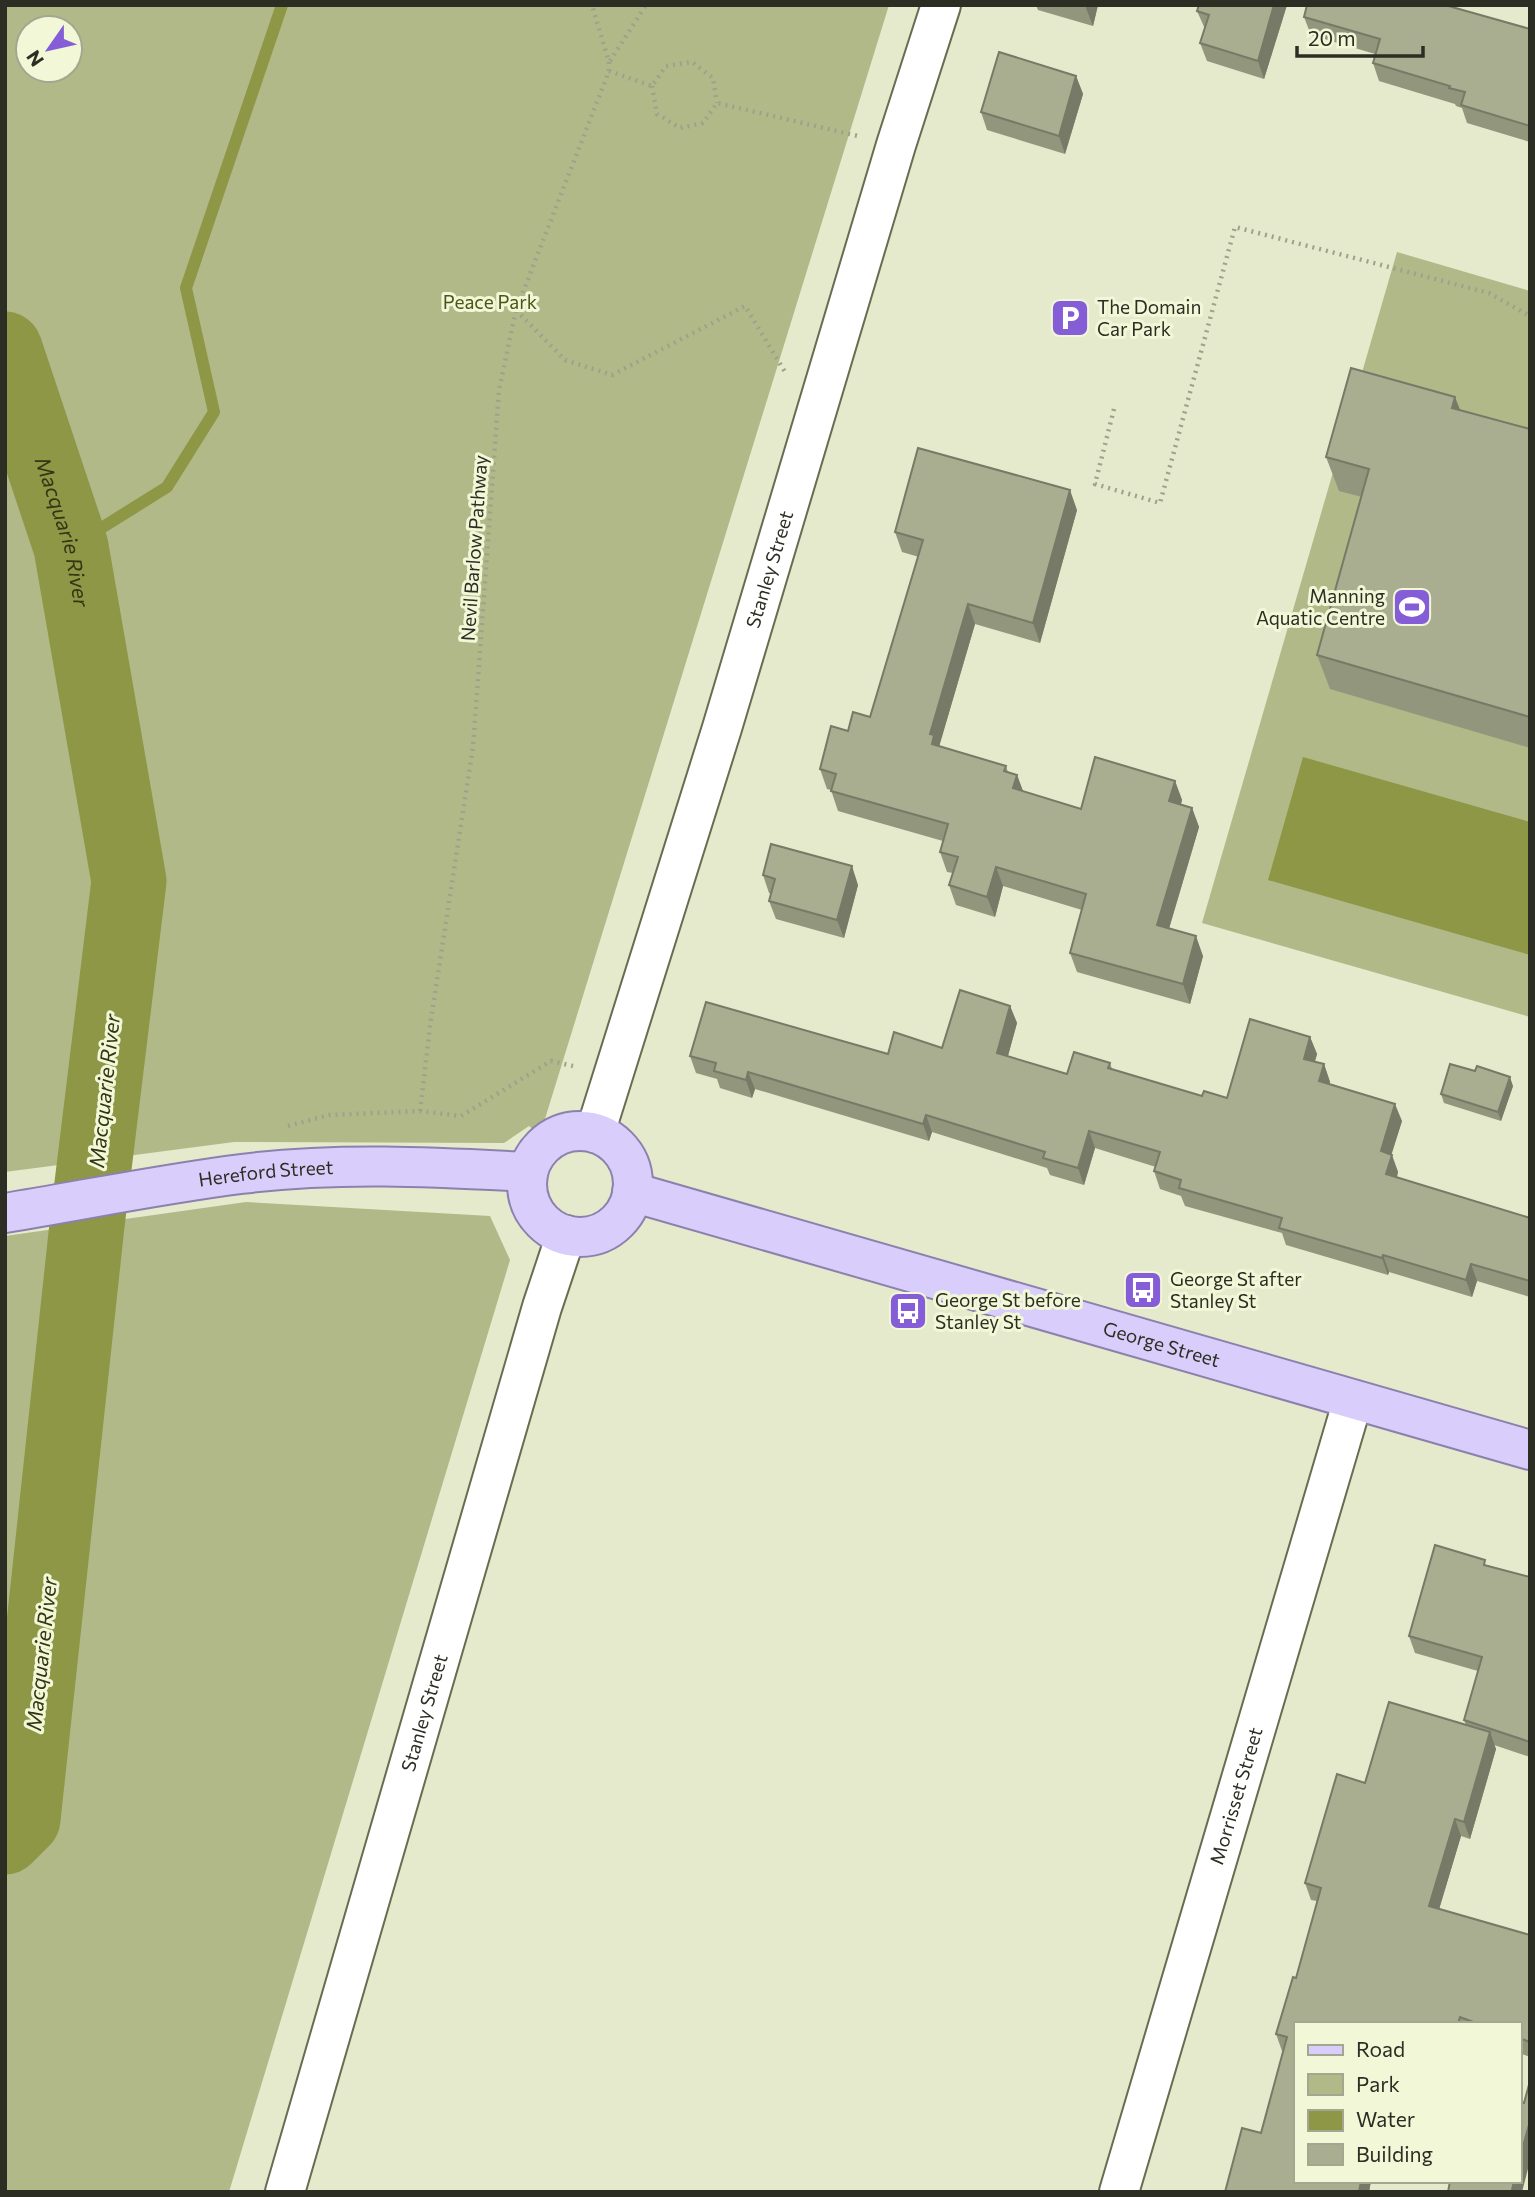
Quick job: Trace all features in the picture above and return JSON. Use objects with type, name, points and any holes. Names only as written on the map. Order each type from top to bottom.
[{"type":"main road","points":[[578,1130],[595,1133],[620,1149],[628,1162],[632,1192],[627,1209],[616,1223],[601,1233],[584,1237],[566,1235],[539,1218],[531,1204],[527,1188],[528,1172],[535,1156],[546,1143],[561,1134],[578,1130]]},
{"type":"main road","name":"Hereford Street","points":[[5,1213],[242,1174],[341,1167],[423,1166],[528,1172]]},
{"type":"main road","name":"George Street","points":[[632,1192],[1530,1450]]},
{"type":"street","name":"Stanley Street","points":[[595,1133],[722,728],[896,145],[941,5]]},
{"type":"street","name":"Stanley Street","points":[[285,2192],[542,1307],[566,1235]]},
{"type":"street","name":"Morrisset Street","points":[[1119,2192],[1353,1399]]},
{"type":"path","name":"Nevil Barlow Pathway","points":[[592,5],[609,62],[609,71],[516,310],[499,390],[473,747],[420,1111],[461,1116],[551,1061],[613,1076]]},
{"type":"path","points":[[609,62],[646,5]]},
{"type":"path","points":[[692,62],[713,78],[717,103],[703,123],[680,128],[657,114],[652,86],[666,66],[692,62]]},
{"type":"path","points":[[609,71],[652,86]]},
{"type":"path","points":[[717,103],[896,145]]},
{"type":"path","points":[[1114,409],[1095,484],[1160,503],[1235,227],[1489,293],[1530,316]]},
{"type":"path","points":[[516,310],[565,360],[612,375],[745,306],[784,371],[825,387]]},
{"type":"green space","name":"Peace Park","points":[[5,5],[889,5],[540,1135],[529,1126],[504,1143],[234,1142],[5,1172]]},
{"type":"green space","name":"Manning Aquatic Centre","points":[[1397,252],[1530,291],[1530,1017],[1202,923]]},
{"type":"green space","points":[[246,1202],[490,1216],[510,1260],[229,2192],[5,2192],[5,1236]]},
{"type":"water","points":[[1303,757],[1530,822],[1530,955],[1268,880]]},
{"type":"building","points":[[1199,5],[1274,5],[1258,61],[1200,43],[1209,15],[1197,11]]},
{"type":"building","points":[[1307,5],[1445,5],[1530,29],[1530,126],[1461,105],[1465,92],[1373,63],[1380,39],[1304,17]]},
{"type":"building","points":[[999,52],[1076,76],[1059,136],[981,112]]},
{"type":"building","points":[[1351,368],[1455,397],[1452,408],[1530,429],[1530,717],[1317,655],[1369,469],[1326,457]]},
{"type":"building","points":[[918,448],[1070,490],[1033,623],[968,604],[930,734],[934,735],[932,744],[1006,766],[1004,771],[1017,775],[1013,788],[1081,809],[1095,757],[1175,781],[1169,801],[1192,808],[1157,925],[1196,936],[1183,984],[1070,953],[1086,894],[996,867],[987,897],[949,885],[958,857],[940,852],[948,824],[831,791],[836,774],[820,769],[831,726],[848,731],[853,712],[870,717],[923,540],[895,532]]},
{"type":"building","points":[[771,844],[852,866],[837,920],[769,901],[775,879],[763,875]]},
{"type":"building","points":[[960,990],[1010,1006],[997,1053],[1067,1074],[1074,1052],[1110,1063],[1108,1068],[1202,1096],[1204,1091],[1227,1098],[1250,1019],[1310,1037],[1304,1059],[1324,1064],[1319,1081],[1395,1104],[1381,1151],[1392,1155],[1386,1174],[1530,1218],[1530,1281],[1471,1264],[1466,1280],[1279,1228],[1282,1218],[1179,1188],[1181,1180],[1154,1171],[1160,1152],[1089,1131],[1078,1168],[1043,1158],[1045,1152],[926,1115],[923,1124],[748,1072],[746,1080],[714,1071],[716,1063],[690,1056],[706,1002],[888,1054],[894,1032],[942,1048]]},
{"type":"building","points":[[1450,1064],[1475,1071],[1477,1066],[1510,1077],[1498,1112],[1441,1094]]},
{"type":"building","points":[[1435,1545],[1485,1560],[1484,1565],[1530,1577],[1530,1742],[1464,1720],[1482,1657],[1409,1636]]},
{"type":"building","points":[[1389,1702],[1490,1732],[1464,1822],[1455,1819],[1429,1906],[1530,1935],[1530,2042],[1521,2039],[1521,2022],[1474,2022],[1460,2017],[1459,2022],[1294,2022],[1294,2183],[1361,2183],[1359,2192],[1225,2192],[1242,2128],[1261,2133],[1287,2037],[1276,2034],[1293,1977],[1296,1978],[1321,1888],[1305,1883],[1337,1774],[1365,1783]]},
{"type":"building","points":[[1530,2081],[1530,2121],[1521,2154],[1521,2102],[1524,2103]]},
{"type":"building","points":[[1450,2183],[1514,2183],[1512,2190],[1515,2191],[1448,2192]]},
{"type":"waterway","points":[[71,547],[167,487],[214,412],[186,288],[282,5]]},
{"type":"waterway","name":"Macquarie River","points":[[5,349],[71,547],[129,881],[87,1225],[23,1819],[5,1837]]},
{"type":"place","name":"The Domain Car Park","points":[[1070,318]]},
{"type":"place","name":"Manning Aquatic Centre","points":[[1412,607]]},
{"type":"place","name":"George St after Stanley St","points":[[1143,1290]]},
{"type":"place","name":"George St before Stanley St","points":[[908,1311]]}]
